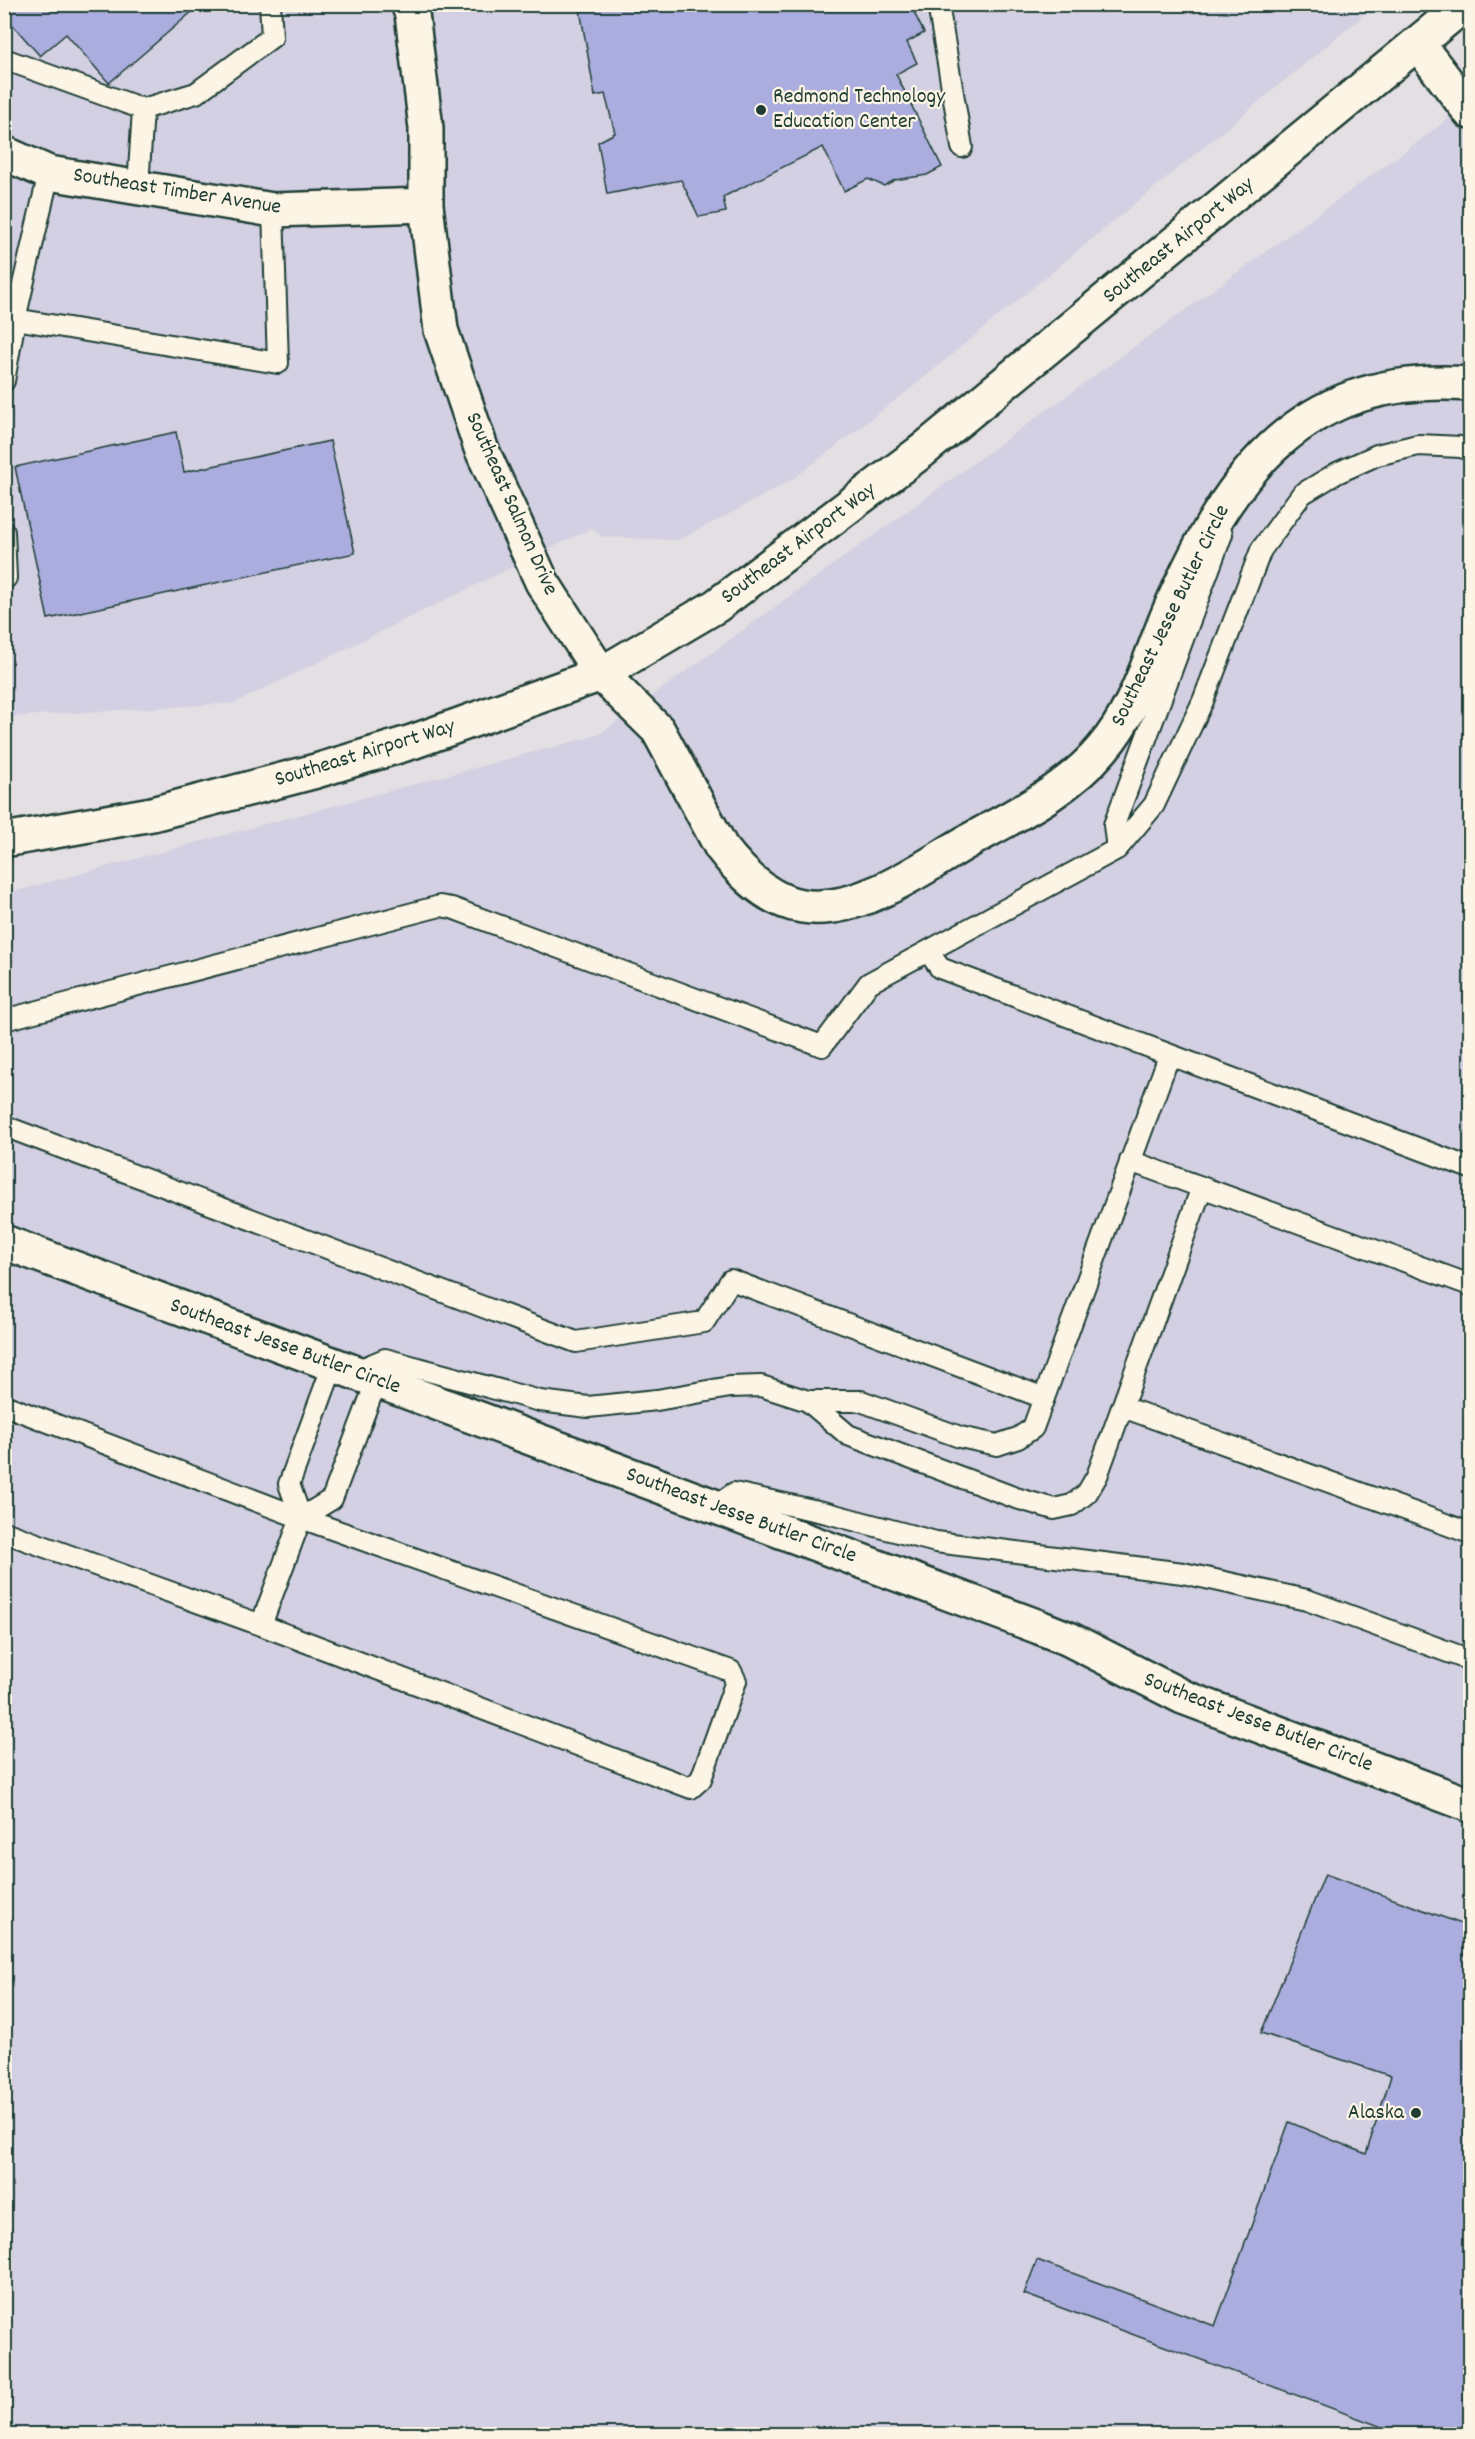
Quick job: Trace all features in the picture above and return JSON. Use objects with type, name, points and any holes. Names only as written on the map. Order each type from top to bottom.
[{"type":"street","name":"Southeast Salmon Drive","points":[[408,4],[426,128],[426,205],[441,330],[481,448],[542,582],[601,674]]},
{"type":"street","name":"Southeast Airport Way","points":[[4,840],[152,814],[316,771],[412,742],[601,674],[716,606],[922,451],[1465,4]]},
{"type":"street","points":[[1418,44],[1470,112]]},
{"type":"street","name":"Southeast Timber Avenue","points":[[4,153],[50,172],[273,210],[426,205]]},
{"type":"street","name":"Southeast Jesse Butler Circle","points":[[601,674],[657,730],[721,847],[747,877],[781,899],[800,906],[838,905],[875,894],[1046,797],[1085,767],[1103,748],[1129,709],[1169,611],[1218,514],[1238,483],[1258,459],[1283,436],[1337,402],[1404,383],[1438,381],[1470,384]]},
{"type":"street","name":"Southeast Jesse Butler Circle","points":[[4,1242],[1039,1627],[1069,1639],[1183,1697],[1470,1806]]},
{"type":"lane","points":[[4,59],[143,110],[196,93],[272,37],[270,4]]},
{"type":"lane","points":[[938,4],[962,147]]},
{"type":"lane","points":[[138,188],[143,110]]},
{"type":"lane","points":[[4,381],[15,319],[50,172]]},
{"type":"lane","points":[[15,319],[278,363],[273,210]]},
{"type":"lane","points":[[4,1020],[440,906],[452,908],[822,1046],[869,983],[1117,849],[1154,805],[1203,701],[1261,550],[1302,494],[1337,473],[1377,454],[1418,446],[1461,447],[1470,450]]},
{"type":"lane","points":[[1117,849],[1114,825],[1223,531],[1218,514]]},
{"type":"lane","points":[[4,532],[6,578]]},
{"type":"lane","points":[[928,951],[940,968],[1470,1168]]},
{"type":"lane","points":[[301,1518],[290,1484],[355,1372],[385,1359],[540,1401],[588,1407],[657,1400],[730,1387],[761,1386],[808,1401],[861,1401],[960,1437],[997,1446],[1018,1438],[1033,1428],[1169,1056]]},
{"type":"lane","points":[[4,1126],[576,1342],[704,1322],[731,1280],[1044,1398]]},
{"type":"lane","points":[[1130,1161],[1470,1285]]},
{"type":"lane","points":[[808,1401],[848,1436],[1016,1498],[1054,1509],[1072,1504],[1087,1493],[1097,1476],[1202,1187]]},
{"type":"lane","points":[[261,1625],[301,1518],[332,1499],[355,1372]]},
{"type":"lane","points":[[4,1405],[301,1518],[731,1671],[736,1682],[701,1779],[691,1788],[261,1625],[4,1532]]},
{"type":"lane","points":[[1123,1407],[1470,1533]]},
{"type":"lane","points":[[716,1506],[734,1493],[827,1513],[936,1542],[1183,1573],[1307,1600],[1470,1660]]},
{"type":"shaded area","points":[[5,5],[1376,5],[910,389],[793,479],[714,522],[678,540],[603,537],[592,528],[235,703],[5,717]]},
{"type":"shaded area","points":[[1470,100],[1470,2434],[5,2434],[5,894],[598,735],[1430,133]]},
{"type":"building","points":[[4,4],[201,4],[109,83],[66,34],[40,56],[4,15]]},
{"type":"building","name":"Redmond Technology Education Center","points":[[579,4],[910,4],[924,33],[907,42],[917,63],[896,74],[942,167],[927,175],[895,180],[884,186],[868,179],[844,191],[823,147],[723,197],[726,212],[699,217],[681,180],[607,194],[598,142],[615,133],[605,94],[595,96]]},
{"type":"building","points":[[176,432],[184,472],[330,441],[355,553],[48,619],[15,467]]},
{"type":"building","points":[[1325,1874],[1470,1927],[1470,2434],[1401,2434],[1024,2294],[1037,2260],[1215,2326],[1289,2122],[1366,2154],[1391,2076],[1261,2033]]},
{"type":"place","name":"Redmond Technology Education Center","points":[[761,110]]},
{"type":"place","name":"Alaska","points":[[1416,2113]]}]
